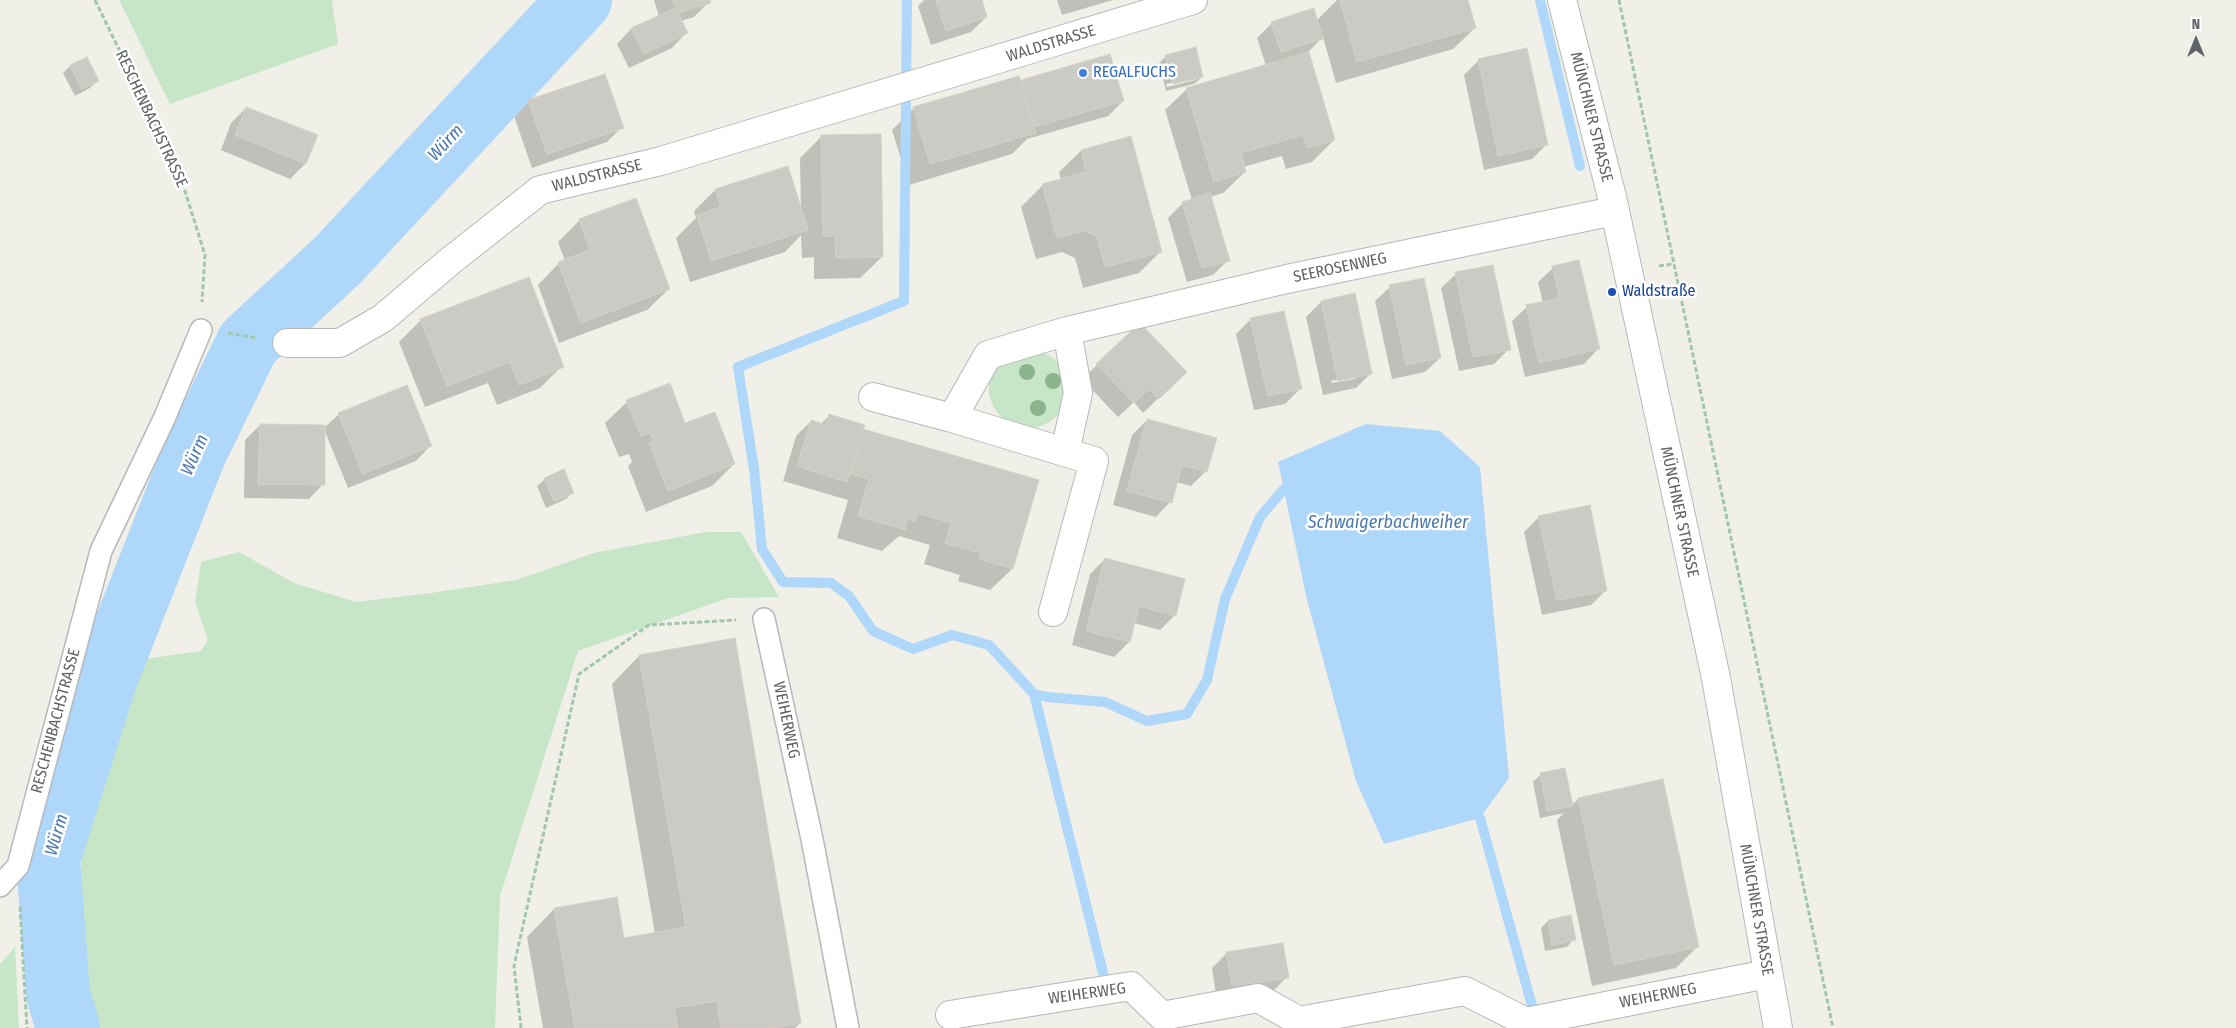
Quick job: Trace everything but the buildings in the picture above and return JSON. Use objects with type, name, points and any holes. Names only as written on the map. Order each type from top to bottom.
[{"type":"street","name":"MÜNCHNER STRASSE","points":[[1562,0],[1614,211],[1716,678],[1778,1028]]},
{"type":"street","name":"WALDSTRASSE","points":[[287,343],[340,343],[383,318],[449,262],[540,190],[661,161],[1184,1]]},
{"type":"street","name":"SEEROSENWEG","points":[[952,418],[988,355],[1067,331],[1287,279],[1614,211]]},
{"type":"street","points":[[1065,452],[1078,393],[1067,331]]},
{"type":"street","points":[[873,398],[952,418],[1094,461],[1052,612]]},
{"type":"street","name":"WEIHERWEG","points":[[950,1015],[1131,986],[1162,1016],[1258,998],[1298,1021],[1465,991],[1538,1020],[1767,974]]},
{"type":"lane","name":"RESCHENBACHSTRASSE","points":[[0,886],[18,866],[101,551],[164,419],[200,330]]},
{"type":"lane","name":"WEIHERWEG","points":[[764,619],[812,840],[848,1028]]},
{"type":"path","name":"RESCHENBACHSTRASSE","points":[[95,0],[180,175],[205,255],[200,330]]},
{"type":"path","points":[[1619,0],[1833,1028]]},
{"type":"path","points":[[522,1028],[514,966],[579,674],[649,625],[764,619]]},
{"type":"path","points":[[18,866],[27,1028]]},
{"type":"green space","points":[[119,0],[332,0],[338,44],[170,104]]},
{"type":"green space","points":[[1038,350],[1060,364],[1068,389],[1060,413],[1050,422],[1038,427],[1025,428],[1013,425],[1002,418],[994,408],[989,395],[989,382],[994,370],[1002,360]]},
{"type":"green space","points":[[706,532],[741,532],[779,597],[728,598],[578,651],[500,896],[495,1028],[65,1028],[74,963],[85,809],[122,688],[144,659],[201,651],[208,640],[195,602],[201,562],[239,552],[294,583],[356,602],[516,580],[594,553]]},
{"type":"green space","points":[[15,947],[19,1028],[0,1028],[0,964]]},
{"type":"water","name":"Schwaigerbachweiher","points":[[1366,424],[1440,431],[1480,467],[1509,778],[1480,818],[1384,844],[1356,781],[1307,600],[1278,462]]},
{"type":"waterway","name":"Würm","points":[[68,1028],[58,994],[48,859],[105,680],[194,454],[248,343],[337,261],[580,0]]},
{"type":"waterway","points":[[907,0],[904,301],[738,367],[754,469],[762,549],[783,582],[831,583],[849,596],[873,631],[913,649],[952,635],[989,645],[1034,694],[1105,981]]},
{"type":"waterway","points":[[1540,0],[1580,166]]},
{"type":"waterway","points":[[1034,694],[1047,697],[1105,702],[1147,721],[1187,714],[1207,680],[1225,599],[1260,517],[1283,490]]},
{"type":"waterway","points":[[1480,818],[1536,1020]]},
{"type":"place","name":"REGALFUCHS","points":[[1083,73]]},
{"type":"place","name":"Waldstraße","points":[[1612,292]]}]
